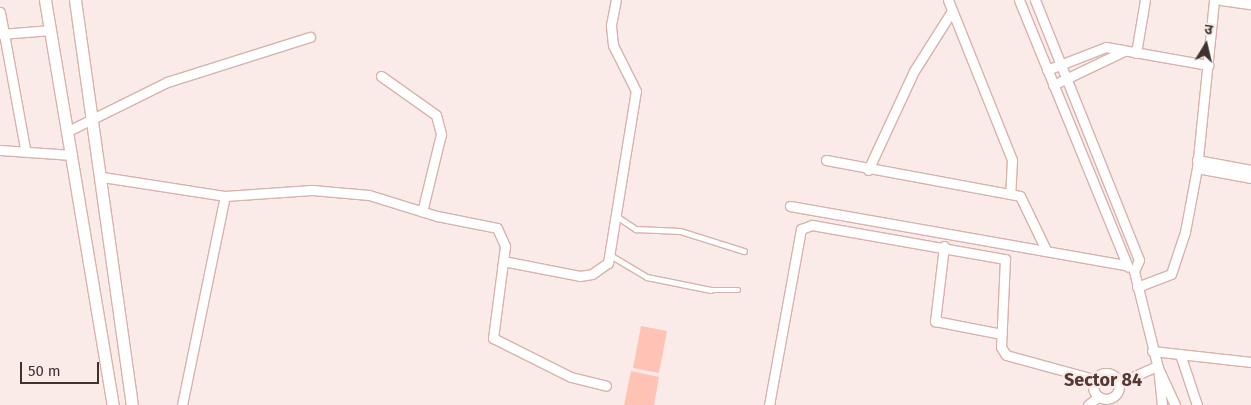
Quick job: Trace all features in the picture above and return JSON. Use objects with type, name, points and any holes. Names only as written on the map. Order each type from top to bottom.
[{"type":"street","points":[[45,0],[113,405]]},
{"type":"street","points":[[74,0],[94,118],[132,405]]},
{"type":"street","points":[[503,261],[580,276],[602,269],[610,255],[618,217],[636,91],[613,45],[611,24],[616,0]]},
{"type":"street","points":[[948,0],[1012,160],[1010,194]]},
{"type":"street","points":[[1019,0],[1125,265]]},
{"type":"street","points":[[1035,0],[1063,64],[1139,260],[1134,271],[1152,351],[1157,367],[1175,405]]},
{"type":"street","points":[[1136,53],[1145,0]]},
{"type":"street","points":[[1137,287],[1171,274],[1185,232],[1197,164],[1214,0]]},
{"type":"street","points":[[1221,0],[1251,4]]},
{"type":"street","points":[[868,170],[914,72],[952,11]]},
{"type":"street","points":[[0,12],[24,148]]},
{"type":"street","points":[[3,34],[51,30]]},
{"type":"street","points":[[68,131],[167,82],[310,37]]},
{"type":"street","points":[[1047,70],[1106,47],[1208,65]]},
{"type":"street","points":[[1053,85],[1124,51]]},
{"type":"street","points":[[381,76],[436,115],[439,124],[441,134],[422,212]]},
{"type":"street","points":[[0,150],[24,148],[72,155]]},
{"type":"street","points":[[826,160],[868,170],[1020,196],[1046,250]]},
{"type":"street","points":[[1197,164],[1251,170]]},
{"type":"street","points":[[1197,164],[1251,178]]},
{"type":"street","points":[[102,177],[225,196],[346,191],[422,212],[497,228],[505,246],[493,338],[571,378],[606,386]]},
{"type":"street","points":[[182,405],[225,196]]},
{"type":"street","points":[[790,206],[1046,250],[1125,265],[1134,271]]},
{"type":"street","points":[[769,405],[802,229],[818,225],[998,256],[1008,262],[1001,347],[1012,359],[1094,379],[1104,372],[1119,383]]},
{"type":"street","points":[[944,246],[935,321],[1002,334]]},
{"type":"street","points":[[1152,351],[1250,363]]},
{"type":"street","points":[[1180,354],[1197,405]]},
{"type":"street","points":[[1098,397],[1110,402],[1119,383],[1157,367]]},
{"type":"street","points":[[1157,367],[1162,405]]},
{"type":"street","points":[[1094,379],[1098,397]]},
{"type":"street","points":[[1088,405],[1098,397]]},
{"type":"lane","points":[[618,217],[636,229],[680,231],[744,251]]},
{"type":"lane","points":[[610,255],[647,277],[712,290],[738,290]]},
{"type":"shaded area","points":[[641,326],[667,331],[659,373],[633,368]]},
{"type":"shaded area","points":[[631,371],[659,377],[654,405],[624,405]]},
{"type":"district","name":"Sector 84","points":[[1103,380]]}]
